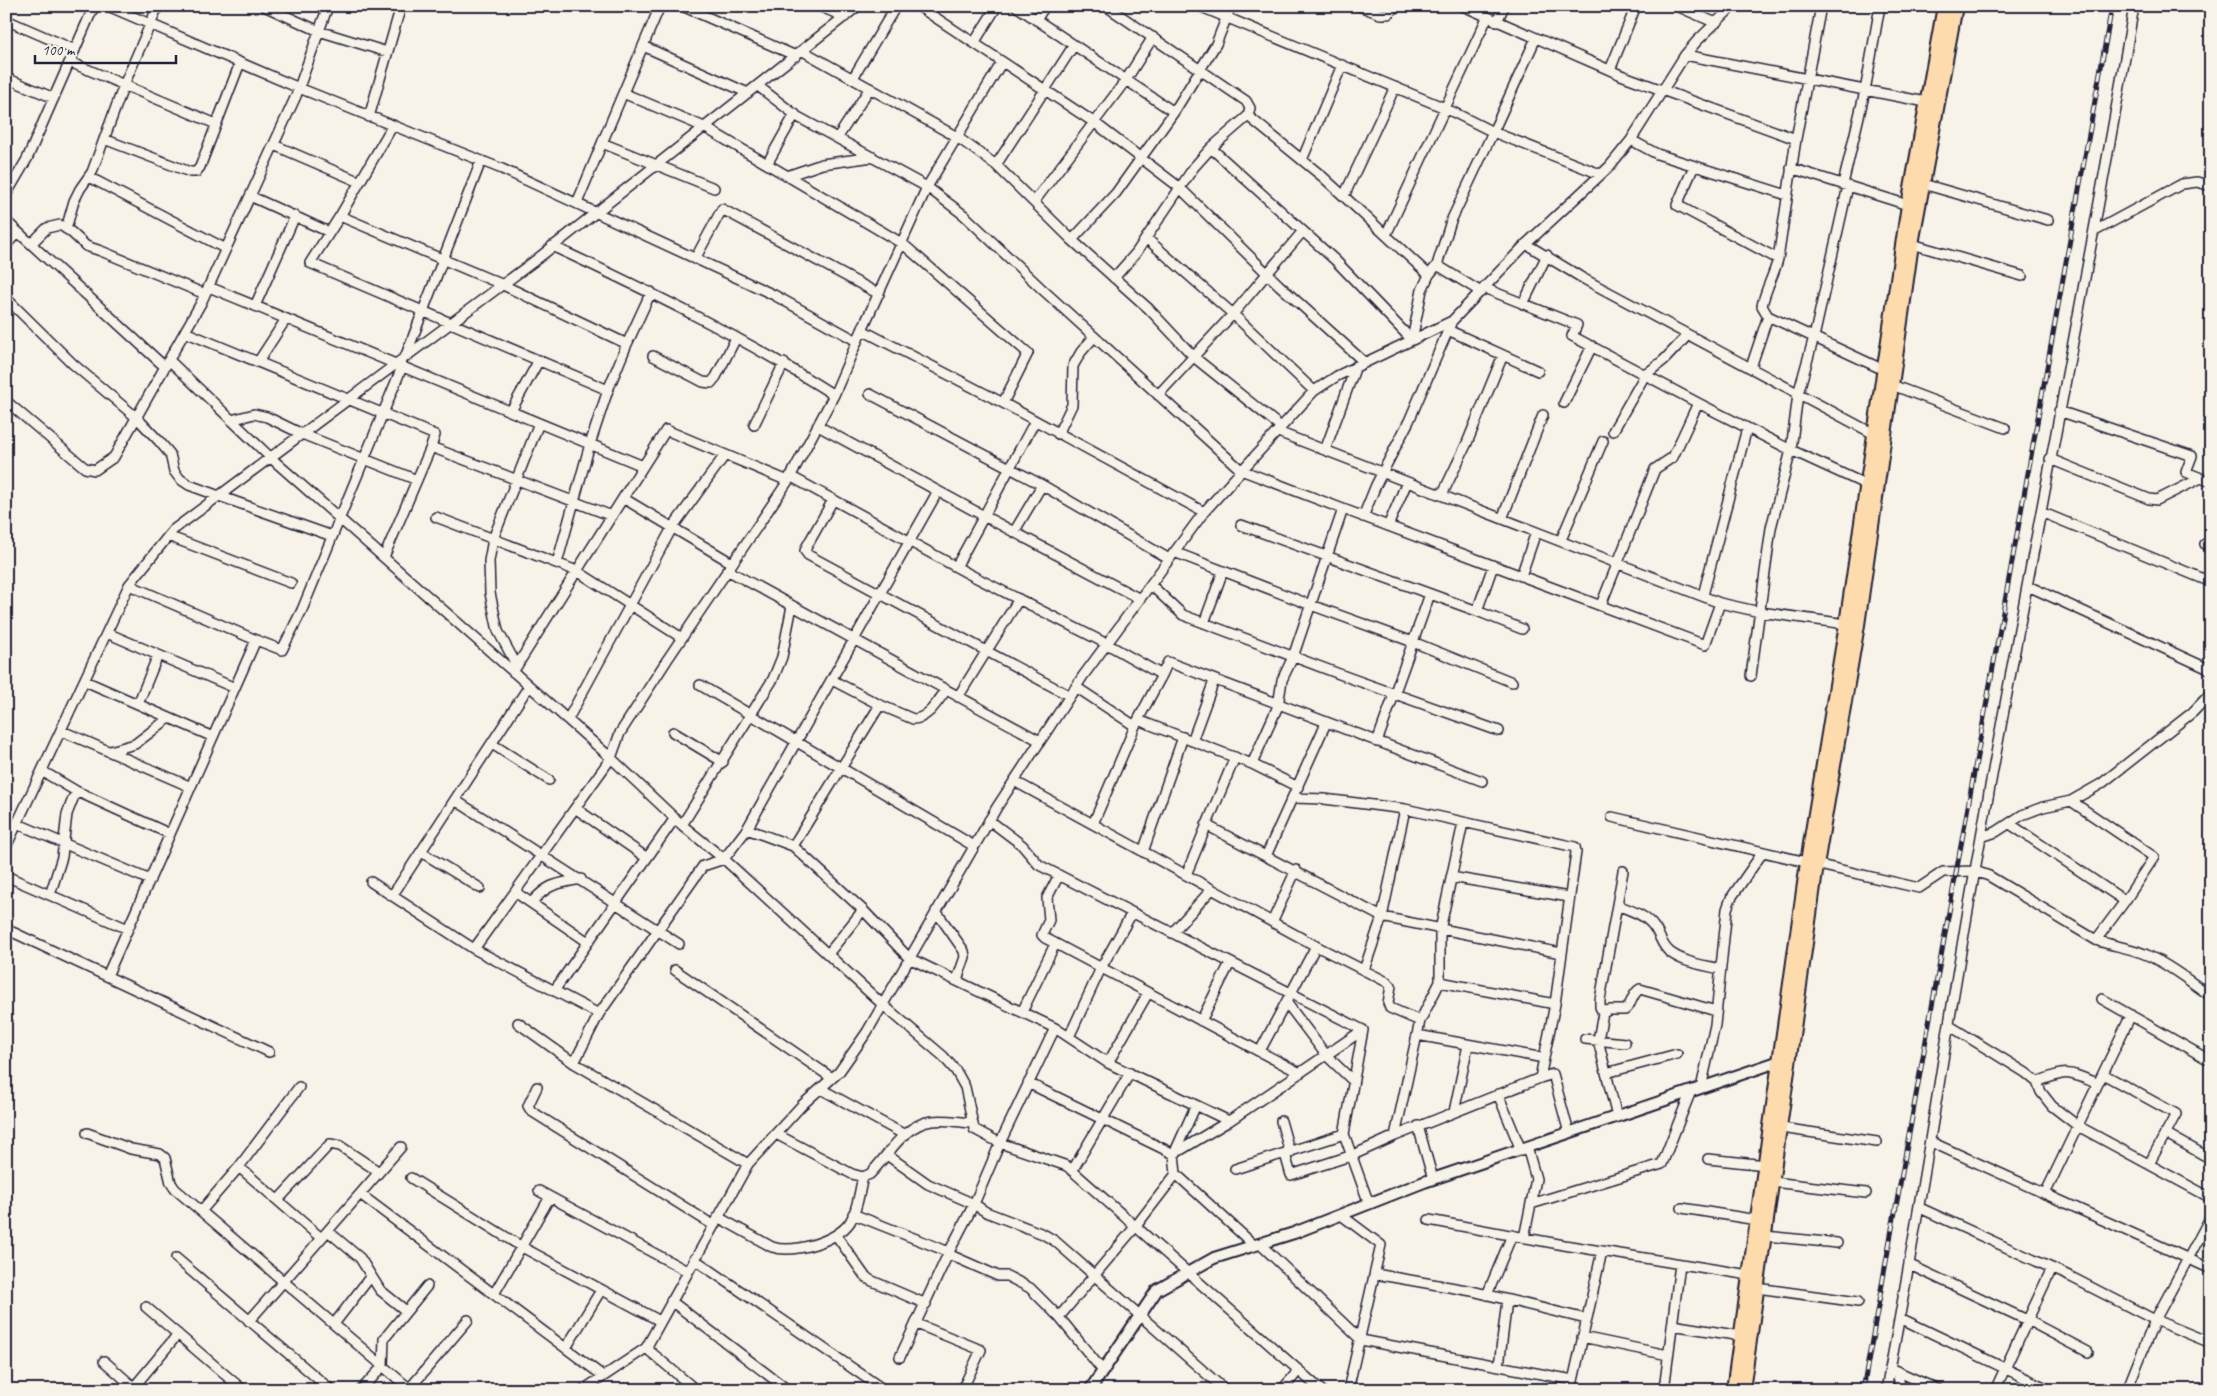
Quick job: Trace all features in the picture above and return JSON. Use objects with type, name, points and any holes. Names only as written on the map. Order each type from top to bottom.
[{"type":"main road","points":[[1733,1390],[1757,1220],[1786,1059],[1846,624],[1908,205],[1944,6]]},
{"type":"main road","points":[[1812,863],[1858,625],[1912,244],[1956,6]]},
{"type":"main road","points":[[1743,1390],[1781,1128],[1786,1059]]},
{"type":"street","points":[[6,195],[27,159],[94,6]]},
{"type":"street","points":[[108,6],[150,26],[369,117],[393,125],[577,203],[774,295],[858,341]]},
{"type":"street","points":[[66,229],[77,194],[89,176],[124,85],[158,6]]},
{"type":"street","points":[[266,6],[319,31],[388,52]]},
{"type":"street","points":[[6,401],[80,465],[91,470],[100,468],[114,457],[207,291],[299,88],[328,6]]},
{"type":"street","points":[[369,117],[401,6]]},
{"type":"street","points":[[577,203],[660,6]]},
{"type":"street","points":[[682,6],[800,53],[853,78],[957,137],[996,165],[1072,240],[1149,309],[1193,355],[1280,429],[1325,450],[1536,532],[1619,562],[1720,603],[1760,612],[1846,624]]},
{"type":"street","points":[[819,6],[845,17]]},
{"type":"street","points":[[6,847],[129,585],[173,530],[349,399],[398,365],[406,355],[597,212],[858,6]]},
{"type":"street","points":[[853,78],[896,6]]},
{"type":"street","points":[[918,6],[1095,123],[1179,187],[1360,364]]},
{"type":"street","points":[[974,44],[997,6]]},
{"type":"street","points":[[1016,6],[1174,112]]},
{"type":"street","points":[[1036,20],[1045,6]]},
{"type":"street","points":[[1106,6],[1246,101],[1250,108],[1248,116],[1211,148],[1179,187],[1146,238],[1114,278]]},
{"type":"street","points":[[1199,6],[1445,108],[1494,132],[1600,174]]},
{"type":"street","points":[[1072,240],[1116,193],[1174,112],[1216,44],[1231,6]]},
{"type":"street","points":[[1359,6],[1380,14],[1388,14],[1396,6]]},
{"type":"street","points":[[1463,6],[1610,70],[1796,139]]},
{"type":"street","points":[[1497,22],[1504,6]]},
{"type":"street","points":[[1610,70],[1636,6]]},
{"type":"street","points":[[1677,6],[1716,23]]},
{"type":"street","points":[[1363,517],[1376,485],[1409,422],[1452,321],[1526,244],[1600,174],[1631,140],[1685,55],[1733,6]]},
{"type":"street","points":[[1821,6],[1796,139],[1778,259],[1773,277],[1764,294],[1762,306],[1768,316],[1884,370]]},
{"type":"street","points":[[1751,676],[1771,528],[1791,450],[1798,394],[1814,337],[1865,91],[1880,6]]},
{"type":"street","points":[[1886,1390],[1893,1369],[1981,837],[2059,411],[2095,231],[2134,6]]},
{"type":"street","points":[[1386,235],[1487,18]]},
{"type":"street","points":[[6,20],[75,50]]},
{"type":"street","points":[[1034,202],[1095,123],[1126,80],[1153,37]]},
{"type":"street","points":[[1412,340],[1422,290],[1428,275],[1437,265],[1451,221],[1494,132],[1536,38]]},
{"type":"street","points":[[996,165],[1074,45]]},
{"type":"street","points":[[643,46],[748,93]]},
{"type":"street","points":[[1685,55],[1926,102]]},
{"type":"street","points":[[70,62],[216,124]]},
{"type":"street","points":[[474,949],[611,758],[620,733],[789,479],[834,395],[927,187],[1002,62]]},
{"type":"street","points":[[104,139],[194,173],[200,167],[240,63]]},
{"type":"street","points":[[1302,160],[1342,65]]},
{"type":"street","points":[[6,78],[54,98]]},
{"type":"street","points":[[758,86],[795,114],[927,187],[964,215],[1094,337],[1241,470],[1705,645],[1720,603]]},
{"type":"street","points":[[1344,196],[1395,87]]},
{"type":"street","points":[[838,137],[870,88]]},
{"type":"street","points":[[623,93],[704,127],[903,244],[1028,353],[1002,403]]},
{"type":"street","points":[[767,164],[795,114]]},
{"type":"street","points":[[1248,116],[1344,196],[1428,275]]},
{"type":"street","points":[[393,125],[310,263],[608,390]]},
{"type":"street","points":[[1631,140],[1657,154],[1788,195]]},
{"type":"street","points":[[602,143],[714,188]]},
{"type":"street","points":[[274,145],[360,182]]},
{"type":"street","points":[[1211,148],[1335,260],[1412,340]]},
{"type":"street","points":[[787,176],[822,164],[873,157]]},
{"type":"street","points":[[406,355],[481,162]]},
{"type":"street","points":[[1694,166],[1677,205],[1778,259]]},
{"type":"street","points":[[1792,168],[1908,205]]},
{"type":"street","points":[[89,176],[226,248]]},
{"type":"street","points":[[2095,231],[2182,184],[2197,182],[2211,186]]},
{"type":"street","points":[[1923,184],[2048,220]]},
{"type":"street","points":[[250,196],[329,232]]},
{"type":"street","points":[[694,259],[722,209],[879,294]]},
{"type":"street","points":[[254,306],[295,216]]},
{"type":"street","points":[[340,216],[501,284],[627,344]]},
{"type":"street","points":[[6,221],[339,518],[515,669],[529,686],[611,758],[682,826],[724,859],[882,1004],[943,1056],[956,1071],[967,1094],[971,1123],[980,1134],[1000,1143],[1067,1166],[1321,1390]]},
{"type":"street","points":[[31,244],[47,228],[60,225],[86,246],[207,291],[254,306],[643,466]]},
{"type":"street","points":[[1158,395],[1233,314],[1303,231]]},
{"type":"street","points":[[6,245],[18,232]]},
{"type":"street","points":[[1146,238],[1233,314],[1314,391]]},
{"type":"street","points":[[1526,244],[1584,279],[1874,434]]},
{"type":"street","points":[[1912,244],[2022,276]]},
{"type":"street","points":[[552,246],[652,292],[784,363],[834,395]]},
{"type":"street","points":[[1523,304],[1547,255]]},
{"type":"street","points":[[1437,265],[1482,290],[1578,324],[1572,336],[1747,428],[1867,485]]},
{"type":"street","points":[[557,563],[590,444],[608,390],[627,344],[652,292]]},
{"type":"street","points":[[6,298],[74,364],[137,418],[170,454],[174,471],[178,477],[189,485],[332,536]]},
{"type":"street","points":[[1751,368],[1768,316]]},
{"type":"street","points":[[258,362],[286,319]]},
{"type":"street","points":[[583,1390],[595,1387],[603,1376],[646,1348],[748,1164],[839,1072],[867,1032],[989,820],[1014,781],[1076,687],[1204,512],[1314,391],[1360,364],[1452,321]]},
{"type":"street","points":[[862,330],[1204,512]]},
{"type":"street","points":[[1448,330],[1538,371]]},
{"type":"street","points":[[185,332],[435,435],[384,557]]},
{"type":"street","points":[[1613,431],[1645,375],[1664,360],[1688,335]]},
{"type":"street","points":[[1058,434],[1072,405],[1073,366],[1081,352],[1094,337]]},
{"type":"street","points":[[653,356],[703,382],[711,383],[736,338]]},
{"type":"street","points":[[1564,403],[1592,346]]},
{"type":"street","points":[[1442,495],[1467,443],[1503,355]]},
{"type":"street","points":[[511,411],[538,360]]},
{"type":"street","points":[[754,424],[784,363]]},
{"type":"street","points":[[1325,450],[1360,364]]},
{"type":"street","points":[[129,585],[282,650],[364,459],[398,365]]},
{"type":"street","points":[[1892,385],[2005,428]]},
{"type":"street","points":[[870,394],[1172,555],[1223,571],[1413,642],[1512,682]]},
{"type":"street","points":[[1601,605],[1655,469],[1673,457],[1698,403]]},
{"type":"street","points":[[2059,411],[2192,456],[2186,472],[2211,482]]},
{"type":"street","points":[[231,420],[247,415],[260,414],[302,434],[417,480]]},
{"type":"street","points":[[1502,519],[1543,415]]},
{"type":"street","points":[[956,567],[1035,421]]},
{"type":"street","points":[[515,669],[498,631],[493,608],[489,578],[492,539],[539,423]]},
{"type":"street","points":[[818,426],[1140,598]]},
{"type":"street","points":[[1703,595],[1747,428]]},
{"type":"street","points":[[515,669],[666,430],[789,479],[833,500],[956,567],[1107,644],[1162,675]]},
{"type":"street","points":[[1561,540],[1603,441]]},
{"type":"street","points":[[431,447],[612,516]]},
{"type":"street","points":[[568,719],[672,528],[725,455]]},
{"type":"street","points":[[2050,459],[2149,499],[2157,500],[2201,478]]},
{"type":"street","points":[[1388,526],[1407,482]]},
{"type":"street","points":[[1014,532],[1042,485]]},
{"type":"street","points":[[574,1063],[598,1014],[703,866],[724,859],[747,829],[938,491]]},
{"type":"street","points":[[623,498],[792,606],[1040,741]]},
{"type":"street","points":[[833,500],[805,551],[817,560],[1070,696]]},
{"type":"street","points":[[1252,764],[1278,706],[1282,680],[1293,657],[1343,510]]},
{"type":"street","points":[[2041,512],[2211,582]]},
{"type":"street","points":[[436,517],[577,571],[682,638]]},
{"type":"street","points":[[1241,525],[1477,611],[1522,630]]},
{"type":"street","points":[[1521,576],[1536,532]]},
{"type":"street","points":[[168,536],[291,583]]},
{"type":"street","points":[[1477,611],[1493,566]]},
{"type":"street","points":[[1204,623],[1223,571]]},
{"type":"street","points":[[1150,584],[1183,615],[1293,657],[1499,731]]},
{"type":"street","points":[[2028,586],[2211,670]]},
{"type":"street","points":[[1377,742],[1430,594]]},
{"type":"street","points":[[958,696],[1019,599]]},
{"type":"street","points":[[682,826],[752,716],[778,669],[786,643],[792,606]]},
{"type":"street","points":[[107,633],[235,688]]},
{"type":"street","points":[[107,976],[256,640]]},
{"type":"street","points":[[138,704],[158,655]]},
{"type":"street","points":[[1093,824],[1136,723],[1168,662],[1278,706],[1482,781]]},
{"type":"street","points":[[832,680],[880,705],[913,719],[918,719],[926,714],[946,690]]},
{"type":"street","points":[[85,681],[213,737]]},
{"type":"street","points":[[1143,852],[1188,739],[1214,681]]},
{"type":"street","points":[[700,685],[974,846]]},
{"type":"street","points":[[392,896],[529,686]]},
{"type":"street","points":[[1076,687],[1136,723],[1188,739],[1235,757],[1298,787]]},
{"type":"street","points":[[1981,837],[1996,832],[2022,815],[2070,801],[2101,784],[2193,712],[2211,693]]},
{"type":"street","points":[[793,846],[880,705]]},
{"type":"street","points":[[109,751],[135,744],[169,718]]},
{"type":"street","points":[[1266,856],[1326,723]]},
{"type":"street","points":[[62,731],[191,787]]},
{"type":"street","points":[[673,732],[722,762]]},
{"type":"street","points":[[492,744],[549,780]]},
{"type":"street","points":[[1186,875],[1235,757]]},
{"type":"street","points":[[42,771],[76,791],[170,834]]},
{"type":"street","points":[[1014,781],[1390,985],[1388,1003],[1390,1008],[1420,1021]]},
{"type":"street","points":[[50,895],[65,844],[67,814],[76,791]]},
{"type":"street","points":[[1293,798],[1324,799],[1405,810],[1575,847],[1576,852],[1555,1004],[1540,1078]]},
{"type":"street","points":[[455,800],[581,879],[679,944]]},
{"type":"street","points":[[2070,801],[2154,857],[2096,940]]},
{"type":"street","points":[[575,808],[647,858]]},
{"type":"street","points":[[1364,970],[1382,917],[1405,810]]},
{"type":"street","points":[[1612,817],[1919,888],[1943,872],[1975,871],[1989,876],[2096,940],[2155,958],[2211,996]]},
{"type":"street","points":[[554,991],[675,818]]},
{"type":"street","points":[[989,820],[1022,845],[1035,862],[1363,1030]]},
{"type":"street","points":[[1395,1136],[1420,1021],[1440,982],[1440,930],[1463,823]]},
{"type":"street","points":[[18,824],[150,880]]},
{"type":"street","points":[[2010,824],[2125,901]]},
{"type":"street","points":[[1206,825],[1296,870],[1382,917],[1561,953]]},
{"type":"street","points":[[747,829],[793,846],[863,910],[909,958],[1055,1028],[1108,1063],[1229,1121]]},
{"type":"street","points":[[421,852],[480,888]]},
{"type":"street","points":[[1531,1204],[1662,1164],[1696,1089],[1711,1048],[1729,903],[1763,852]]},
{"type":"street","points":[[1272,922],[1296,870]]},
{"type":"street","points":[[1617,1117],[1598,1040],[1603,1013],[1600,1007],[1600,1000],[1623,871]]},
{"type":"street","points":[[1059,875],[1048,898],[1049,920],[1042,935],[1148,994],[1300,1073]]},
{"type":"street","points":[[6,876],[128,929]]},
{"type":"street","points":[[1451,877],[1569,897]]},
{"type":"street","points":[[531,903],[542,890],[550,885],[581,879]]},
{"type":"street","points":[[371,882],[474,949],[598,1014]]},
{"type":"street","points":[[1172,933],[1212,890]]},
{"type":"street","points":[[515,892],[588,942]]},
{"type":"street","points":[[1617,905],[1649,920],[1665,948],[1671,953],[1681,958],[1720,969]]},
{"type":"street","points":[[828,954],[863,910]]},
{"type":"street","points":[[936,911],[964,951],[965,957],[956,980]]},
{"type":"street","points":[[1069,1037],[1101,968],[1132,913]]},
{"type":"street","points":[[6,929],[269,1052]]},
{"type":"street","points":[[1022,1012],[1056,944]]},
{"type":"street","points":[[1260,1051],[1316,946]]},
{"type":"street","points":[[1200,1021],[1230,963]]},
{"type":"street","points":[[674,970],[832,1078]]},
{"type":"street","points":[[1440,982],[1555,1004]]},
{"type":"street","points":[[1603,1013],[1609,1010],[1625,1010],[1629,1007],[1635,992],[1640,989],[1716,1011]]},
{"type":"street","points":[[1108,1063],[1148,994]]},
{"type":"street","points":[[2102,999],[2211,1061]]},
{"type":"street","points":[[1286,1002],[1326,1055],[1353,1080]]},
{"type":"street","points":[[2045,1194],[2131,1015]]},
{"type":"street","points":[[518,1023],[574,1063],[748,1164]]},
{"type":"street","points":[[1950,1026],[2026,1073],[2037,1082],[2041,1092],[2052,1106],[2078,1126],[2211,1198]]},
{"type":"street","points":[[900,1357],[917,1324],[948,1253],[974,1204],[1000,1143],[1055,1028]]},
{"type":"street","points":[[1174,1154],[1229,1121],[1363,1030]]},
{"type":"street","points":[[1363,1030],[1344,1134],[1369,1204]]},
{"type":"street","points":[[1417,1035],[1544,1058]]},
{"type":"street","points":[[1585,1039],[1625,1043]]},
{"type":"street","points":[[1454,1112],[1468,1045]]},
{"type":"street","points":[[1606,1073],[1677,1054]]},
{"type":"street","points":[[1090,1390],[1157,1290],[1214,1258],[1294,1234],[1433,1179],[1786,1059]]},
{"type":"street","points":[[2037,1082],[2059,1073],[2069,1072],[2098,1084]]},
{"type":"street","points":[[1072,1171],[1130,1073]]},
{"type":"street","points":[[1281,1121],[1291,1175],[1353,1155],[1418,1126],[1553,1074],[1569,1133]]},
{"type":"street","points":[[2103,1074],[2176,1114],[2149,1164]]},
{"type":"street","points":[[1028,1083],[1174,1154]]},
{"type":"street","points":[[202,1210],[239,1167],[299,1087]]},
{"type":"street","points":[[537,1087],[528,1106],[531,1111],[715,1221],[781,1250],[801,1248],[836,1235],[843,1230],[854,1214],[863,1177]]},
{"type":"street","points":[[821,1089],[905,1135]]},
{"type":"street","points":[[1498,1094],[1536,1179],[1524,1238]]},
{"type":"street","points":[[1196,1105],[1174,1154],[1176,1174],[1361,1340],[1573,1380]]},
{"type":"street","points":[[776,1134],[852,1174],[863,1177],[870,1174],[905,1135],[922,1123],[930,1121],[971,1123]]},
{"type":"street","points":[[1418,1126],[1433,1179]]},
{"type":"street","points":[[1781,1128],[1877,1142]]},
{"type":"street","points":[[88,1133],[126,1148],[160,1154],[165,1158],[171,1183],[175,1188],[410,1389],[468,1320]]},
{"type":"street","points":[[1234,1169],[1344,1134]]},
{"type":"street","points":[[2165,1134],[2211,1159]]},
{"type":"street","points":[[1931,1142],[2211,1269]]},
{"type":"street","points":[[278,1200],[330,1144],[340,1146],[379,1172]]},
{"type":"street","points":[[249,1321],[400,1147]]},
{"type":"street","points":[[887,1155],[918,1179],[974,1204],[986,1212],[1049,1237],[1225,1390]]},
{"type":"street","points":[[1708,1159],[1766,1165]]},
{"type":"street","points":[[239,1167],[278,1200],[360,1258],[380,1290],[406,1311]]},
{"type":"street","points":[[1059,1317],[1136,1226],[1176,1174]]},
{"type":"street","points":[[411,1178],[522,1247],[660,1321]]},
{"type":"street","points":[[1773,1182],[1866,1193]]},
{"type":"street","points":[[539,1191],[687,1271]]},
{"type":"street","points":[[360,1194],[603,1376]]},
{"type":"street","points":[[494,1294],[550,1197]]},
{"type":"street","points":[[1682,1208],[1757,1220]]},
{"type":"street","points":[[1920,1208],[2052,1268],[2156,1320],[2211,1343]]},
{"type":"street","points":[[854,1214],[998,1276],[1007,1276],[1030,1288],[1059,1317],[1103,1371]]},
{"type":"street","points":[[1341,1215],[1381,1245],[1361,1340],[1348,1390]]},
{"type":"street","points":[[2127,1390],[2156,1320],[2211,1216]]},
{"type":"street","points":[[1429,1220],[1524,1238],[1750,1274]]},
{"type":"street","points":[[836,1235],[864,1275],[870,1280],[926,1304]]},
{"type":"street","points":[[1487,1295],[1512,1235]]},
{"type":"street","points":[[1765,1236],[1837,1243]]},
{"type":"street","points":[[1571,1390],[1602,1251]]},
{"type":"street","points":[[176,1258],[331,1390]]},
{"type":"street","points":[[694,1259],[884,1390]]},
{"type":"street","points":[[1664,1390],[1680,1264]]},
{"type":"street","points":[[1910,1265],[2027,1320],[2088,1352]]},
{"type":"street","points":[[1995,1390],[2052,1268]]},
{"type":"street","points":[[1375,1274],[1487,1295],[1586,1319]]},
{"type":"street","points":[[334,1324],[371,1276]]},
{"type":"street","points":[[361,1390],[383,1366],[384,1339],[427,1286]]},
{"type":"street","points":[[1758,1288],[1858,1302]]},
{"type":"street","points":[[566,1348],[601,1290]]},
{"type":"street","points":[[1499,1366],[1507,1300]]},
{"type":"street","points":[[671,1301],[788,1390]]},
{"type":"street","points":[[146,1307],[243,1390]]},
{"type":"street","points":[[1900,1318],[2006,1367],[2050,1390]]},
{"type":"street","points":[[917,1324],[981,1350],[962,1390]]},
{"type":"street","points":[[1672,1325],[1741,1336]]},
{"type":"street","points":[[104,1361],[135,1388],[178,1334]]},
{"type":"street","points":[[1582,1337],[1668,1355]]},
{"type":"street","points":[[646,1348],[696,1390]]},
{"type":"street","points":[[1893,1369],[1901,1390]]},
{"type":"street","points":[[1893,1369],[1939,1390]]},
{"type":"street","points":[[1282,1390],[1299,1370]]},
{"type":"railway","points":[[1863,1390],[2112,6]]}]
